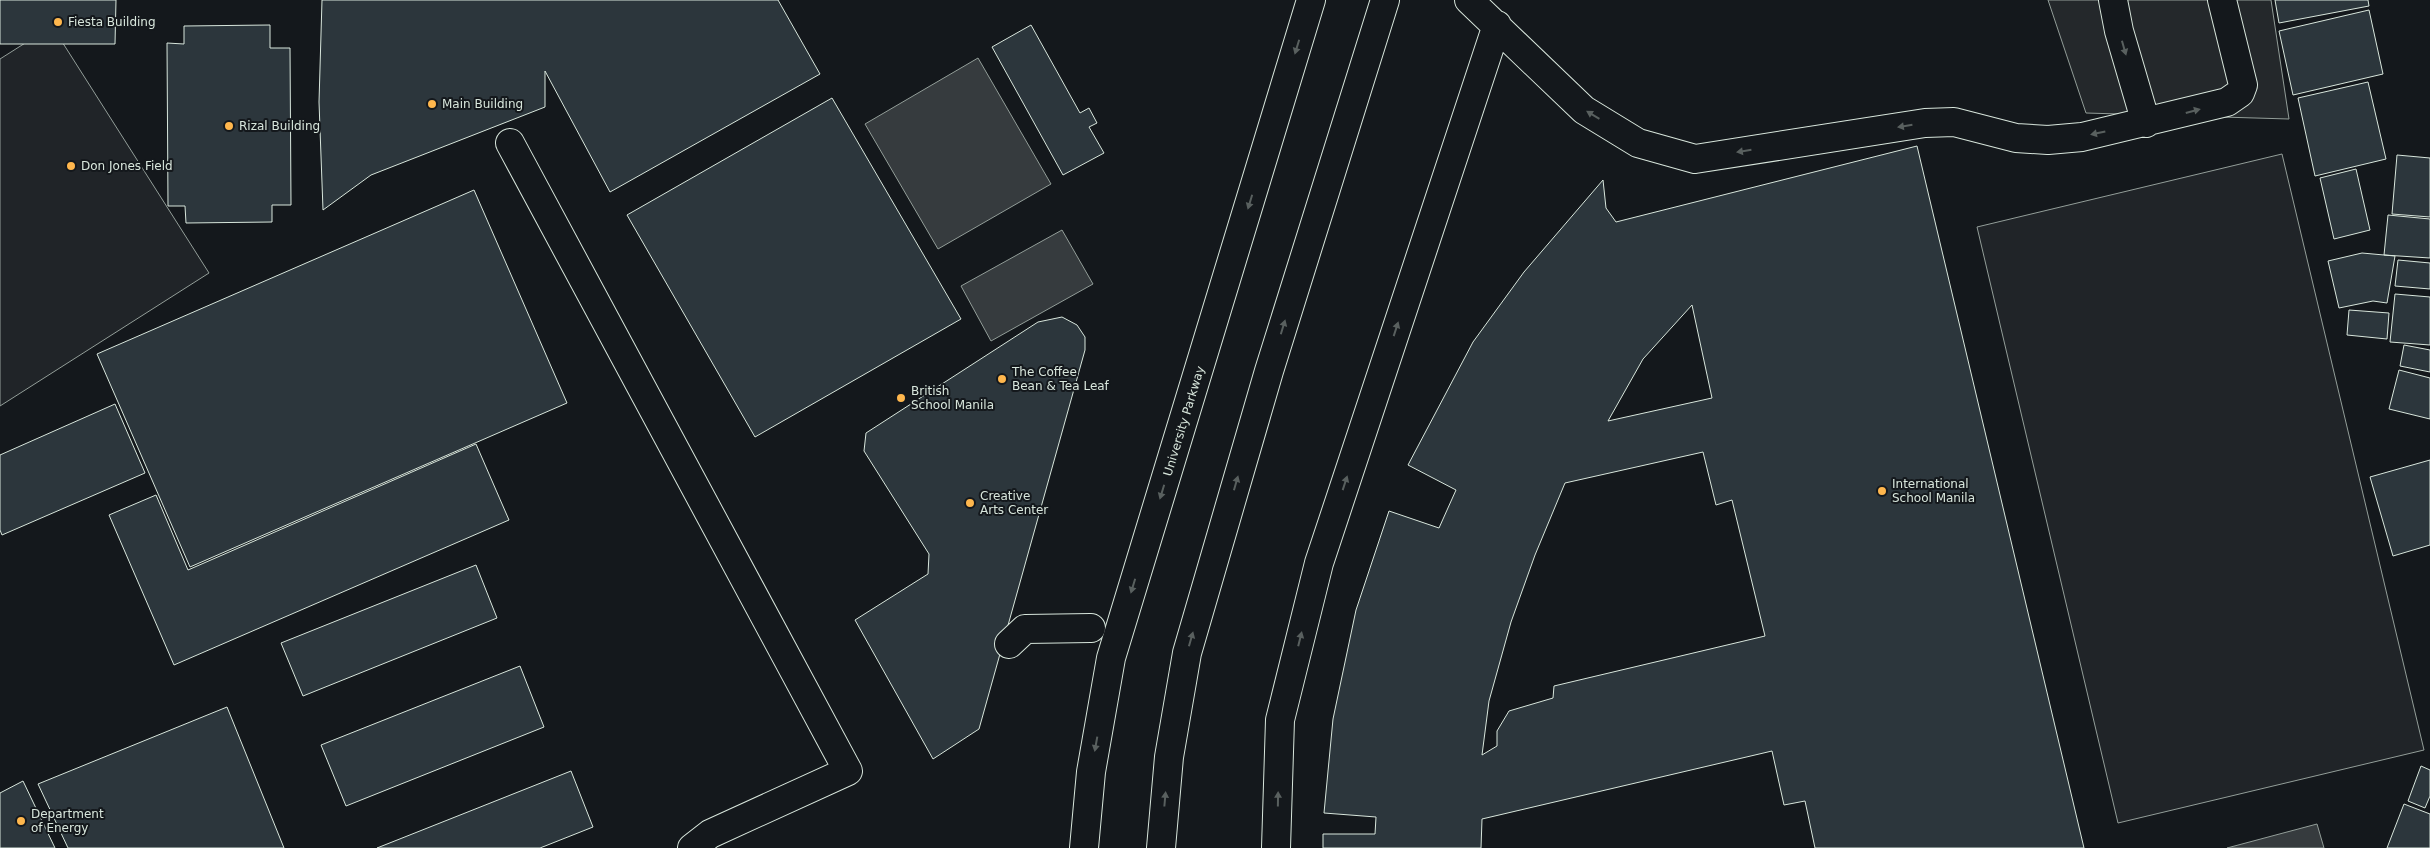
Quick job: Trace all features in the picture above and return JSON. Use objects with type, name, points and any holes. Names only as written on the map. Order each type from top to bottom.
[{"type":"main road","name":"University Parkway","points":[[1084,848],[1091,772],[1111,658],[1311,0]]},
{"type":"main road","points":[[1161,848],[1168,757],[1187,654],[1269,371],[1385,0]]},
{"type":"main road","points":[[1469,0],[1584,110],[1638,143],[1695,159],[1925,123],[1954,122],[2016,138],[2048,140],[2082,137],[2227,102],[2240,93],[2243,85],[2222,0]]},
{"type":"main road","points":[[2113,0],[2119,31],[2146,123]]},
{"type":"main road","points":[[1276,848],[1280,720],[1319,563],[1497,25]]},
{"type":"main road","points":[[510,143],[848,771],[710,834],[692,848]]},
{"type":"main road","points":[[1009,644],[1025,629],[1091,628]]},
{"type":"shaded area","points":[[2048,0],[2271,0],[2289,119],[2086,113]]},
{"type":"shaded area","name":"Don Jones Field","points":[[52,26],[209,273],[0,406],[0,59]]},
{"type":"shaded area","points":[[978,58],[1051,184],[938,249],[865,124]]},
{"type":"shaded area","points":[[2282,154],[2424,750],[2118,823],[1977,227]]},
{"type":"shaded area","points":[[1062,230],[1093,284],[991,341],[961,286]]},
{"type":"shaded area","points":[[2317,824],[2324,848],[2227,848]]},
{"type":"building","name":"Fiesta Building","points":[[0,0],[116,0],[115,44],[0,44]]},
{"type":"building","name":"Main Building","points":[[322,0],[778,0],[820,74],[610,192],[545,71],[545,107],[371,175],[323,210],[319,102]]},
{"type":"building","points":[[2275,0],[2368,0],[2369,6],[2279,23]]},
{"type":"building","points":[[2369,10],[2383,74],[2293,95],[2279,31]]},
{"type":"building","name":"Rizal Building","points":[[270,25],[270,48],[290,48],[291,205],[272,205],[272,222],[186,223],[185,206],[168,206],[167,43],[184,44],[184,26]]},
{"type":"building","points":[[1031,25],[1080,113],[1089,108],[1097,123],[1089,127],[1104,153],[1063,175],[992,47]]},
{"type":"building","points":[[2368,82],[2386,159],[2315,176],[2298,98]]},
{"type":"building","points":[[832,98],[961,319],[755,437],[627,215]]},
{"type":"building","points":[[1917,146],[2084,848],[1815,848],[1805,801],[1784,805],[1772,751],[1482,819],[1481,848],[1323,848],[1323,834],[1375,834],[1376,817],[1324,813],[1333,719],[1356,610],[1389,511],[1439,528],[1456,490],[1408,465],[1473,342],[1524,272],[1603,180],[1606,208],[1616,222]],"holes":[[[1692,305],[1712,398],[1608,421],[1643,359]],[[1703,452],[1716,505],[1732,500],[1765,636],[1554,686],[1553,698],[1509,711],[1497,731],[1497,746],[1482,755],[1489,701],[1511,622],[1535,555],[1565,483]]]},
{"type":"building","points":[[2397,155],[2430,158],[2430,217],[2392,214]]},
{"type":"building","points":[[2356,169],[2370,230],[2334,239],[2320,178]]},
{"type":"building","points":[[474,190],[567,403],[190,567],[97,354]]},
{"type":"building","points":[[2388,215],[2430,219],[2430,258],[2384,255]]},
{"type":"building","points":[[2362,253],[2395,256],[2387,303],[2373,301],[2339,308],[2328,261]]},
{"type":"building","points":[[2398,260],[2430,263],[2430,289],[2395,286]]},
{"type":"building","points":[[2395,294],[2430,297],[2430,345],[2390,342]]},
{"type":"building","points":[[2349,310],[2389,313],[2387,339],[2347,335]]},
{"type":"building","name":"Creative Arts Center","points":[[1062,317],[1077,325],[1085,337],[1085,350],[979,729],[933,759],[855,620],[928,574],[929,554],[864,451],[866,433],[1038,322]]},
{"type":"building","points":[[2404,345],[2430,350],[2430,372],[2400,366]]},
{"type":"building","points":[[2399,370],[2430,378],[2430,419],[2389,409]]},
{"type":"building","points":[[115,404],[145,473],[2,535],[0,530],[0,455]]},
{"type":"building","points":[[476,444],[509,520],[174,665],[109,515],[156,495],[188,570]]},
{"type":"building","points":[[2430,460],[2430,545],[2393,556],[2370,477]]},
{"type":"building","points":[[476,565],[497,618],[303,696],[281,643]]},
{"type":"building","points":[[520,666],[544,727],[346,806],[321,745]]},
{"type":"building","points":[[227,707],[284,848],[68,848],[38,784]]},
{"type":"building","points":[[2421,766],[2430,770],[2430,796],[2425,808],[2408,801]]},
{"type":"building","points":[[571,771],[593,827],[540,848],[377,848]]},
{"type":"building","name":"Department of Energy","points":[[23,781],[55,848],[0,848],[0,793]]},
{"type":"building","points":[[2404,804],[2430,814],[2430,848],[2387,848]]},
{"type":"place","name":"Fiesta Building","points":[[58,22]]},
{"type":"place","name":"Main Building","points":[[432,104]]},
{"type":"place","name":"Rizal Building","points":[[229,126]]},
{"type":"place","name":"Don Jones Field","points":[[71,166]]},
{"type":"place","name":"The Coffee Bean & Tea Leaf","points":[[1002,379]]},
{"type":"place","name":"British School Manila","points":[[901,398]]},
{"type":"place","name":"International School Manila","points":[[1882,491]]},
{"type":"place","name":"Creative Arts Center","points":[[970,503]]},
{"type":"place","name":"Department of Energy","points":[[21,821]]}]
